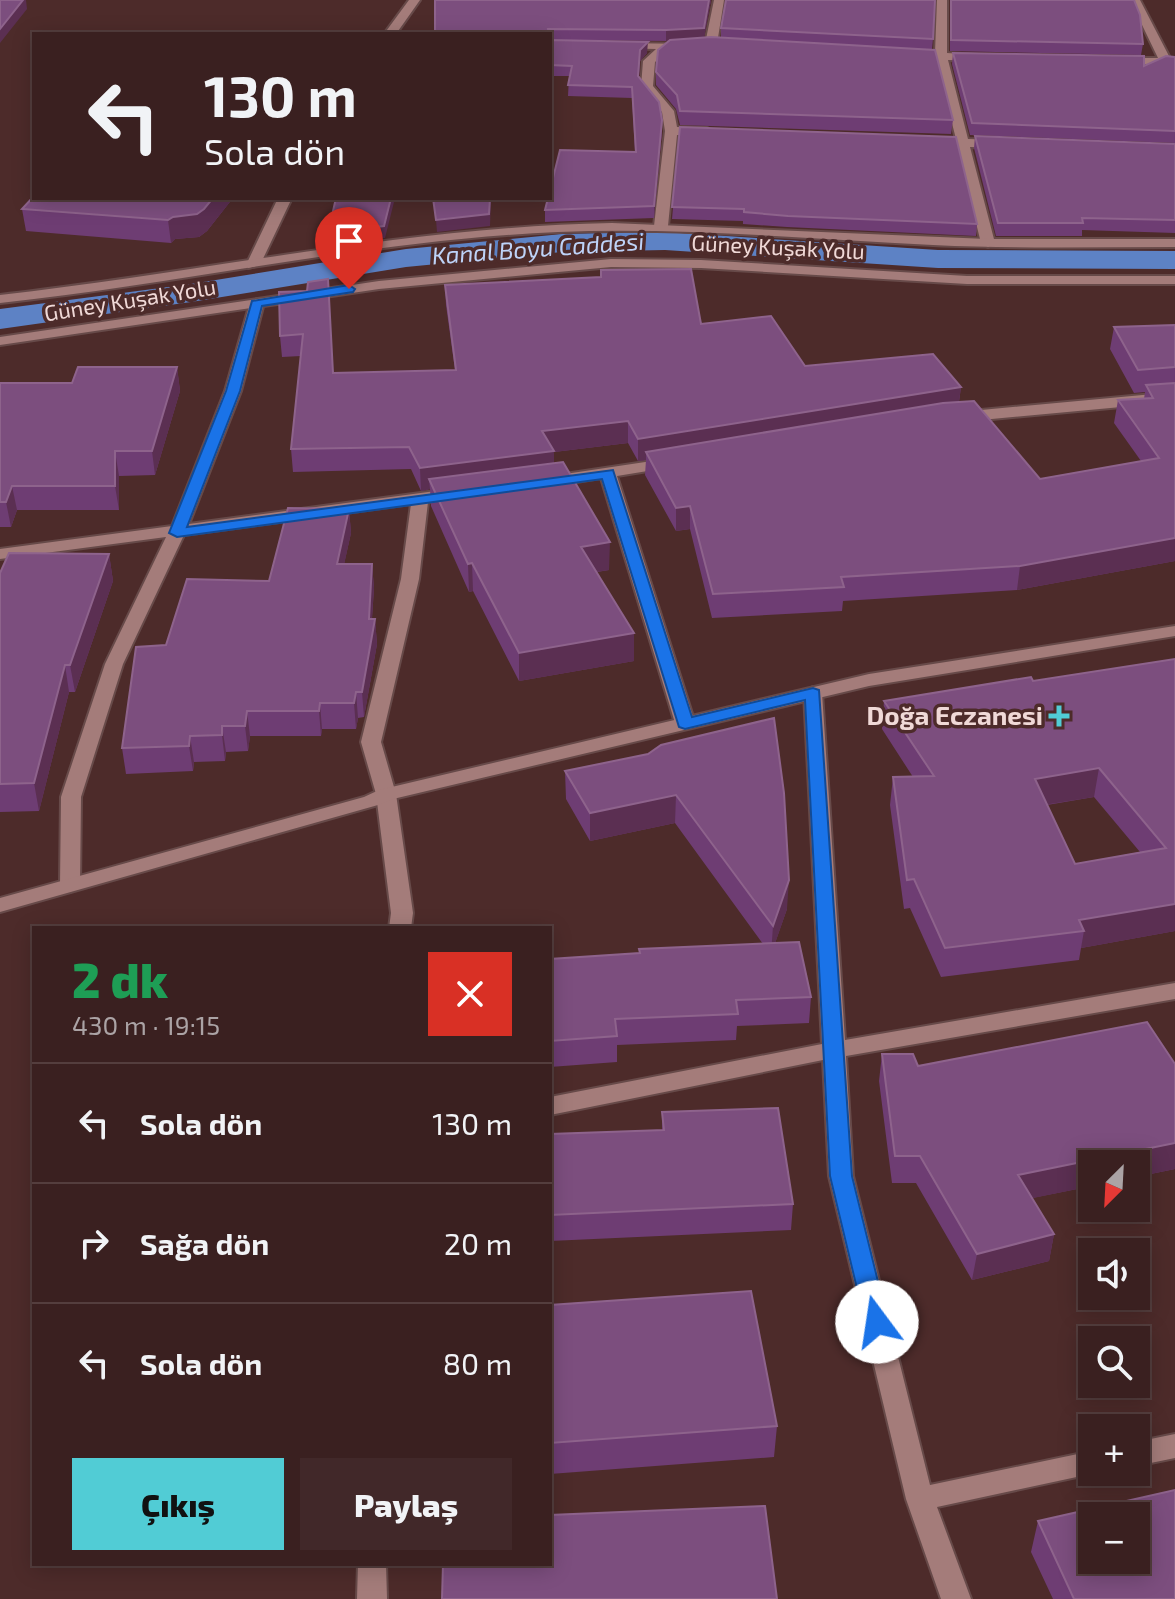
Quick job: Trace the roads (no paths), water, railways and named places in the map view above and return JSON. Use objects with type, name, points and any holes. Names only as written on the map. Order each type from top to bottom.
[{"type":"street","points":[[391,32],[415,0]]},
{"type":"street","points":[[711,44],[719,0]]},
{"type":"street","points":[[942,0],[941,57],[988,243]]},
{"type":"street","points":[[1135,0],[1170,62]]},
{"type":"street","points":[[608,46],[726,45]]},
{"type":"street","points":[[661,226],[671,131],[668,111],[647,87],[649,61],[666,47]]},
{"type":"street","points":[[895,54],[986,58]]},
{"type":"street","points":[[1106,60],[1170,62]]},
{"type":"street","points":[[671,131],[717,133]]},
{"type":"street","points":[[917,141],[1009,144]]},
{"type":"street","points":[[253,265],[284,200]]},
{"type":"street","name":"Güney Kuşak Yolu","points":[[0,299],[63,293],[426,240],[555,228],[661,226],[988,243],[1175,243]]},
{"type":"street","name":"Güney Kuşak Yolu","points":[[0,341],[379,285],[611,263],[701,264],[967,280],[1175,280]]},
{"type":"street","points":[[70,885],[71,797],[114,664],[177,533],[233,391],[257,303]]},
{"type":"street","points":[[940,418],[1175,397]]},
{"type":"street","points":[[529,484],[683,461]]},
{"type":"street","points":[[608,474],[685,723]]},
{"type":"street","points":[[0,554],[177,533],[483,490]]},
{"type":"street","points":[[400,926],[402,913],[386,794],[371,742],[410,579],[420,498]]},
{"type":"street","points":[[0,905],[371,801],[386,794],[813,693],[869,680],[1175,631]]},
{"type":"street","points":[[813,693],[841,1176],[920,1499],[956,1599]]},
{"type":"street","points":[[552,1106],[835,1050],[1175,991]]},
{"type":"street","points":[[1150,1451],[1175,1446]]},
{"type":"street","points":[[920,1499],[1078,1466]]},
{"type":"street","points":[[372,1566],[372,1599]]},
{"type":"waterway","name":"Kanal Boyu Caddesi","points":[[0,319],[191,293],[406,258],[562,243],[665,241],[938,259],[1175,260]]},
{"type":"place","name":"Doğa Eczanesi","points":[[1059,716]]}]
